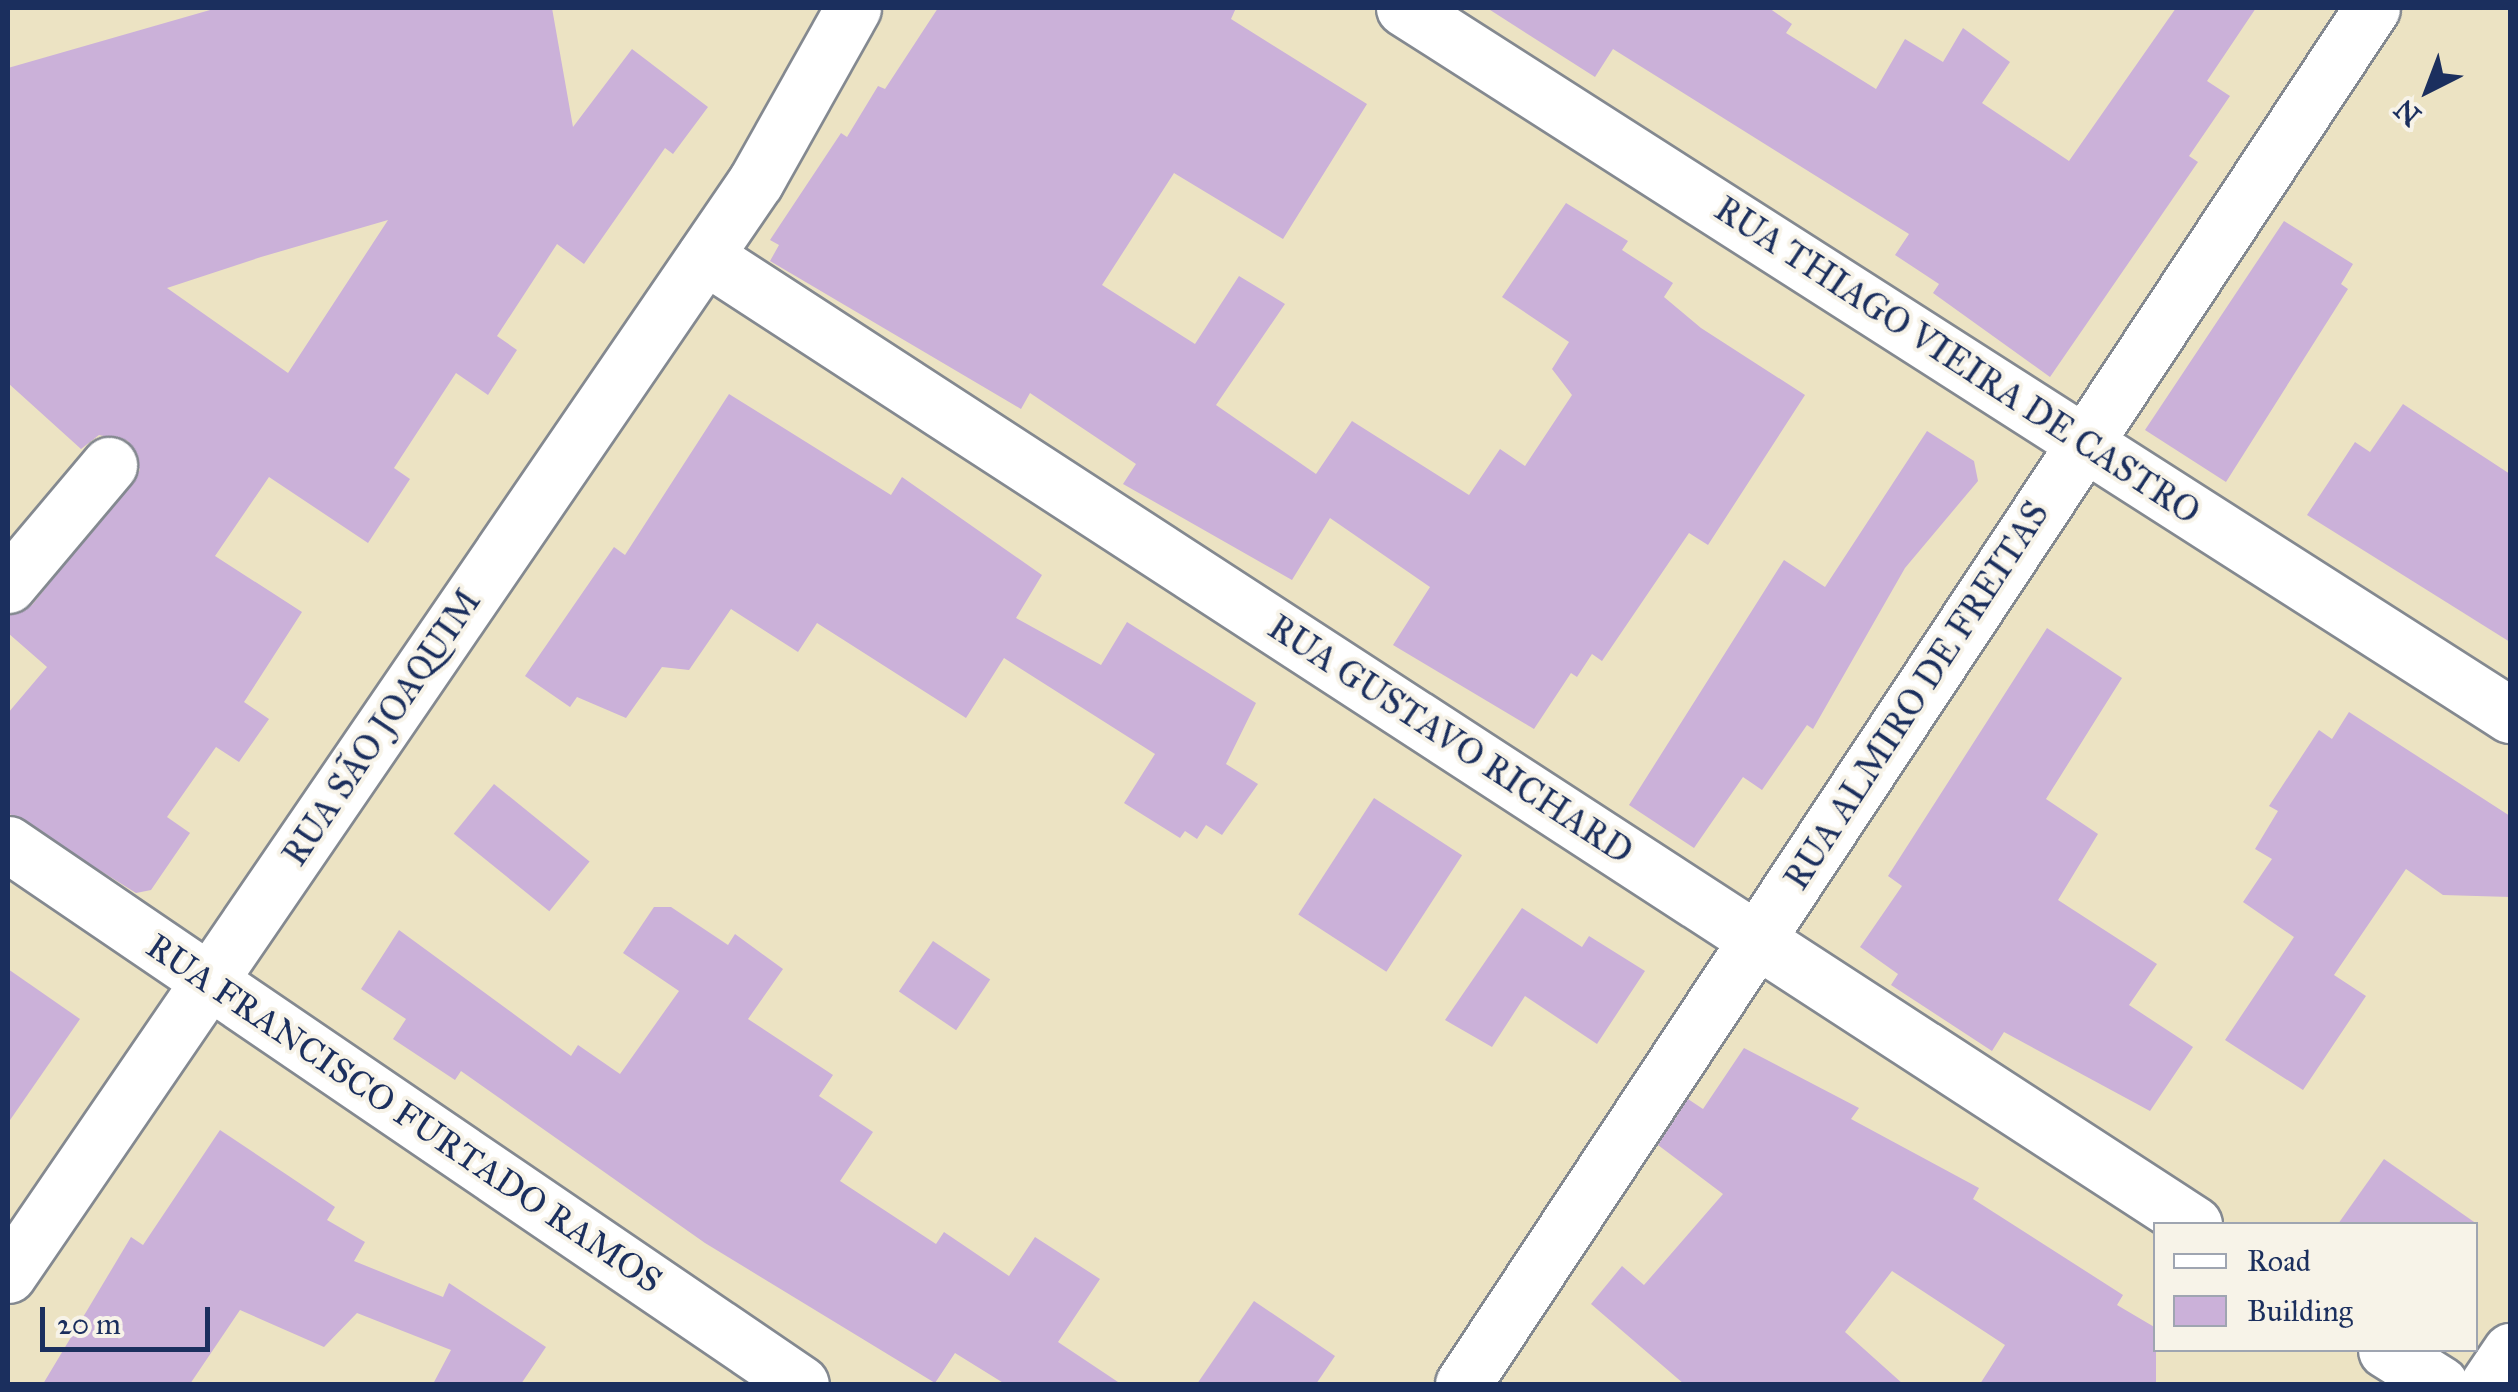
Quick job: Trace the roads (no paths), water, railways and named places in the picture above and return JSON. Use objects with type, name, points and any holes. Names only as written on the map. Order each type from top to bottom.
[{"type":"street","name":"RUA SÃO JOAQUIM","points":[[8,1274],[756,181],[854,8]]},
{"type":"street","name":"RUA SÃO JOAQUIM","points":[[756,181],[896,8]]},
{"type":"street","name":"RUA THIAGO VIEIRA DE CASTRO","points":[[1404,8],[2510,715]]},
{"type":"street","name":"RUA ALMIRO DE FREITAS","points":[[1463,1384],[2372,8]]},
{"type":"street","name":"RUA GUSTAVO RICHARD","points":[[705,256],[2191,1222]]},
{"type":"street","points":[[8,585],[108,465]]},
{"type":"street","name":"RUA FRANCISCO FURTADO RAMOS","points":[[8,844],[801,1384]]},
{"type":"street","points":[[2488,1384],[2510,1350]]},
{"type":"street","points":[[2389,1352],[2440,1384]]}]
